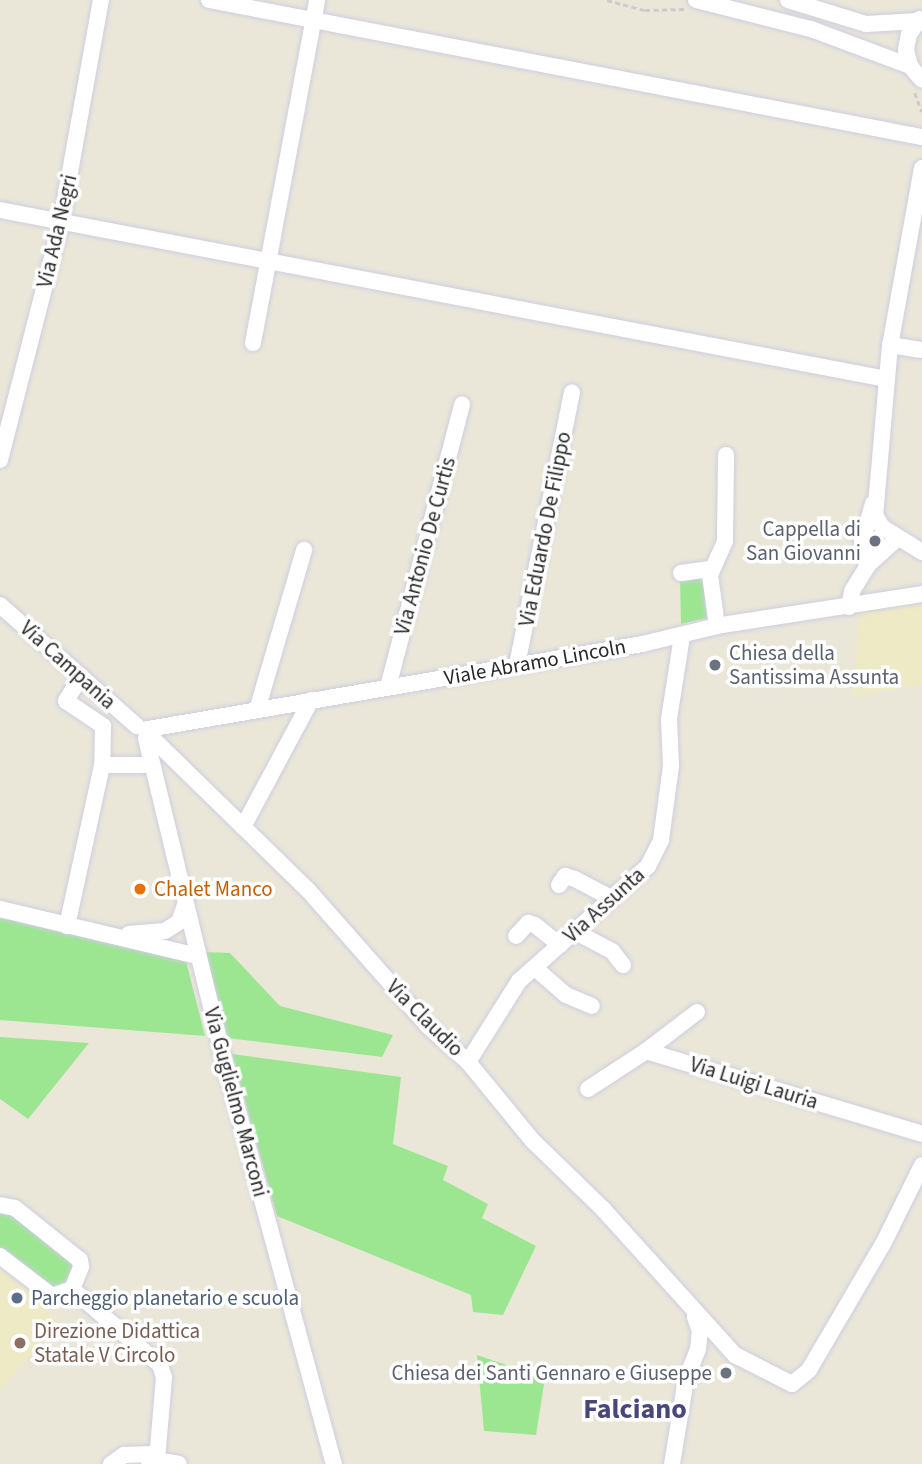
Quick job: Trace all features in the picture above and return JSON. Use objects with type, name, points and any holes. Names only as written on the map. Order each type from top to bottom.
[{"type":"street","name":"Via Ada Negri","points":[[0,460],[61,222],[101,0]]},
{"type":"street","points":[[209,0],[922,137]]},
{"type":"street","points":[[253,343],[317,0]]},
{"type":"street","points":[[788,0],[866,24],[920,19]]},
{"type":"street","points":[[695,5],[801,26],[917,79]]},
{"type":"street","points":[[917,79],[906,42],[920,19]]},
{"type":"street","points":[[922,167],[890,345],[875,515],[882,527],[922,552]]},
{"type":"street","points":[[0,210],[887,379]]},
{"type":"street","points":[[890,345],[922,350]]},
{"type":"street","name":"Via Eduardo De Filippo","points":[[517,665],[572,393]]},
{"type":"street","name":"Via Antonio De Curtis","points":[[388,687],[462,405]]},
{"type":"street","points":[[718,626],[710,569],[725,541],[726,455]]},
{"type":"street","points":[[867,567],[862,542],[876,495]]},
{"type":"street","points":[[849,607],[852,591],[867,567],[898,538]]},
{"type":"street","points":[[257,710],[304,550]]},
{"type":"street","points":[[681,573],[710,569]]},
{"type":"street","name":"Viale Abramo Lincoln","points":[[145,732],[311,700],[682,636],[718,626],[922,594]]},
{"type":"street","name":"Via Campania","points":[[0,605],[145,732]]},
{"type":"street","name":"Via Assunta","points":[[468,1062],[519,981],[648,866],[661,841],[671,766],[669,719],[682,636]]},
{"type":"street","points":[[67,926],[102,765],[103,726],[66,701],[80,676]]},
{"type":"street","points":[[243,827],[311,700]]},
{"type":"street","name":"Via Guglielmo Marconi","points":[[145,732],[197,956],[334,1464]]},
{"type":"street","name":"Via Claudio","points":[[145,732],[308,890],[426,1025],[468,1062],[533,1141],[603,1209],[735,1356]]},
{"type":"street","points":[[102,765],[152,765]]},
{"type":"street","points":[[559,885],[565,876],[575,878],[611,898]]},
{"type":"street","points":[[103,934],[165,931],[179,922],[185,905]]},
{"type":"street","points":[[0,909],[197,956]]},
{"type":"street","points":[[516,936],[528,923],[535,925],[560,945]]},
{"type":"street","points":[[574,931],[612,951],[623,965]]},
{"type":"street","points":[[535,968],[566,995],[592,1006]]},
{"type":"street","name":"Via Luigi Lauria","points":[[646,1051],[697,1012]]},
{"type":"street","points":[[589,1089],[646,1051]]},
{"type":"street","name":"Via Luigi Lauria","points":[[646,1051],[922,1134]]},
{"type":"street","points":[[698,1349],[713,1347],[792,1384],[808,1370],[843,1316],[920,1175]]},
{"type":"street","points":[[0,1205],[15,1208],[80,1260],[72,1289]]},
{"type":"street","points":[[0,1256],[52,1296],[72,1289]]},
{"type":"street","points":[[72,1289],[160,1365],[164,1377],[154,1459]]},
{"type":"street","points":[[672,1464],[686,1378],[698,1349],[700,1331],[692,1310]]},
{"type":"street","points":[[111,1464],[124,1455],[179,1464]]},
{"type":"path","points":[[607,0],[645,10],[695,5]]},
{"type":"path","points":[[917,79],[922,112]]},
{"type":"shaded area","points":[[922,594],[922,685],[852,696],[861,605]]},
{"type":"shaded area","name":"Direzione Didattica Statale V Circolo","points":[[0,1266],[59,1321],[0,1391]]},
{"type":"green space","points":[[703,578],[707,618],[681,624],[680,579]]},
{"type":"green space","points":[[0,918],[186,961],[205,1036],[0,1020]]},
{"type":"green space","points":[[205,952],[230,953],[280,1006],[393,1035],[382,1057],[228,1038]]},
{"type":"green space","points":[[0,1037],[89,1043],[28,1119],[0,1099]]},
{"type":"green space","points":[[232,1054],[401,1077],[393,1144],[448,1166],[443,1180],[488,1204],[482,1218],[536,1246],[503,1315],[473,1312],[471,1295],[277,1216]]},
{"type":"green space","points":[[8,1204],[81,1267],[52,1296],[0,1255],[0,1211]]},
{"type":"green space","points":[[477,1355],[545,1378],[536,1435],[484,1431]]},
{"type":"place","name":"Cappella di San Giovanni","points":[[875,541]]},
{"type":"place","name":"Chiesa della Santissima Assunta","points":[[715,665]]},
{"type":"place","name":"Chalet Manco","points":[[140,889]]},
{"type":"place","name":"Parcheggio planetario e scuola","points":[[17,1298]]},
{"type":"place","name":"Direzione Didattica Statale V Circolo","points":[[20,1343]]},
{"type":"place","name":"Chiesa dei Santi Gennaro e Giuseppe","points":[[726,1373]]},
{"type":"district","name":"Falciano","points":[[635,1409]]}]
